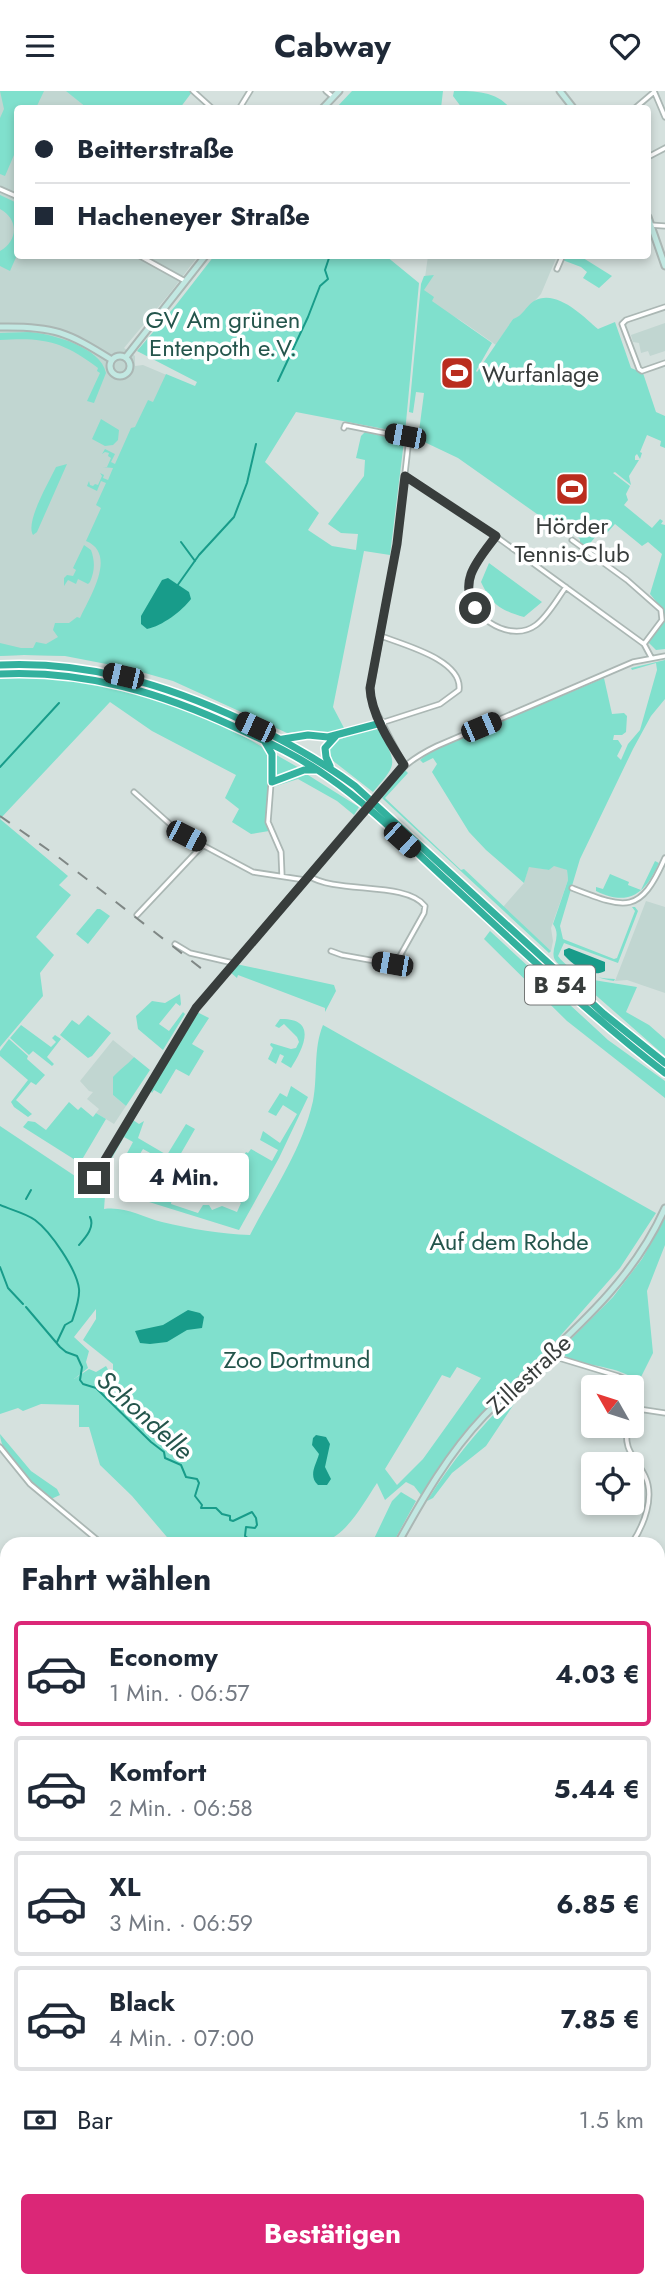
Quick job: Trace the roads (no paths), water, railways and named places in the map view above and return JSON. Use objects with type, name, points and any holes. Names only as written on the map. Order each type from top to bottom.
[{"type":"highway","name":"B 54","points":[[0,665],[35,664],[97,670],[108,677],[179,702],[262,739],[318,770],[363,803],[596,1018],[665,1073]]},
{"type":"highway","name":"B 54","points":[[0,674],[49,674],[97,679],[108,677],[184,695],[276,737],[331,769],[398,823],[604,1014],[665,1063]]},
{"type":"highway","points":[[276,737],[288,739],[313,735],[324,738],[381,723]]},
{"type":"highway","points":[[331,769],[326,748],[338,734]]},
{"type":"highway","points":[[262,739],[272,754],[272,782],[304,770],[318,770]]},
{"type":"main road","points":[[326,105],[339,91]]},
{"type":"main road","points":[[560,91],[571,105]]},
{"type":"main road","points":[[651,228],[665,266]]},
{"type":"main road","points":[[126,357],[203,259]]},
{"type":"main road","points":[[0,327],[41,327],[58,331],[76,338],[112,360]]},
{"type":"main road","points":[[119,356],[126,357],[130,368],[123,376],[115,375],[112,371],[112,360],[119,356]]},
{"type":"main road","name":"Zillestraße","points":[[401,1537],[429,1487],[452,1454],[484,1416],[587,1318],[617,1285],[645,1246],[665,1208]]},
{"type":"street","points":[[193,91],[209,105]]},
{"type":"street","points":[[326,91],[333,97]]},
{"type":"street","points":[[639,105],[655,91],[665,117]]},
{"type":"street","points":[[145,259],[187,282]]},
{"type":"street","points":[[557,269],[561,259]]},
{"type":"street","points":[[665,307],[626,320],[622,324],[639,369],[642,371],[665,363]]},
{"type":"street","points":[[344,428],[345,425],[410,438],[397,544],[370,688],[372,703],[404,765]]},
{"type":"street","points":[[405,476],[496,536],[644,643],[651,657]]},
{"type":"street","points":[[496,536],[470,573],[467,591],[475,608],[494,625],[516,631],[535,626],[566,587]]},
{"type":"street","points":[[572,540],[627,580],[661,610],[662,620],[644,643]]},
{"type":"street","points":[[381,636],[437,660],[454,672],[460,682],[459,690],[447,700],[381,723]]},
{"type":"street","points":[[91,1185],[179,1033],[209,992],[404,765],[449,740],[651,657],[665,656]]},
{"type":"street","points":[[272,782],[268,823],[281,852],[282,876]]},
{"type":"street","points":[[134,792],[180,833],[253,871],[402,894],[425,906],[424,913],[396,963],[367,960],[331,951]]},
{"type":"street","points":[[137,915],[203,845]]},
{"type":"street","points":[[572,888],[614,902],[630,903],[641,899],[649,890],[665,858]]},
{"type":"street","points":[[175,944],[190,953],[233,963]]},
{"type":"street","points":[[549,1355],[615,1375]]},
{"type":"street","points":[[644,1410],[665,1413]]},
{"type":"street","points":[[625,1439],[646,1478],[649,1493],[647,1511],[636,1537]]},
{"type":"street","points":[[0,1447],[30,1484],[94,1537]]},
{"type":"waterway","points":[[278,381],[320,286],[328,279],[325,270],[329,259]]},
{"type":"waterway","points":[[177,586],[199,555],[234,517],[247,483],[256,444]]},
{"type":"waterway","points":[[181,542],[195,561]]},
{"type":"waterway","points":[[0,767],[59,703]]},
{"type":"waterway","points":[[26,1199],[31,1190]]},
{"type":"waterway","name":"Schondelle","points":[[0,1205],[35,1220],[48,1233],[74,1272],[79,1289],[78,1301],[72,1321],[65,1325],[57,1342]]},
{"type":"waterway","points":[[79,1245],[91,1228],[90,1217]]},
{"type":"waterway","points":[[0,1267],[8,1288],[23,1304]]},
{"type":"waterway","name":"Schondelle","points":[[26,1307],[60,1347],[77,1356],[82,1367],[80,1380],[83,1384],[96,1388],[164,1452],[165,1458],[181,1465],[186,1477],[197,1479],[199,1483],[195,1496],[202,1505],[201,1508],[216,1508],[222,1514],[230,1516],[233,1521],[252,1512],[257,1525],[255,1528],[246,1527],[246,1537]]},
{"type":"railway","points":[[0,816],[57,856],[202,969]]},
{"type":"place","name":"Wurfanlage","points":[[457,373]]},
{"type":"place","name":"Hörder Tennis-Club","points":[[572,489]]},
{"type":"park label","name":"GV Am grünen Entenpoth e.V.","points":[[223,333]]},
{"type":"park label","name":"Auf dem Rohde","points":[[509,1241]]},
{"type":"park label","name":"Zoo Dortmund","points":[[297,1359]]}]
